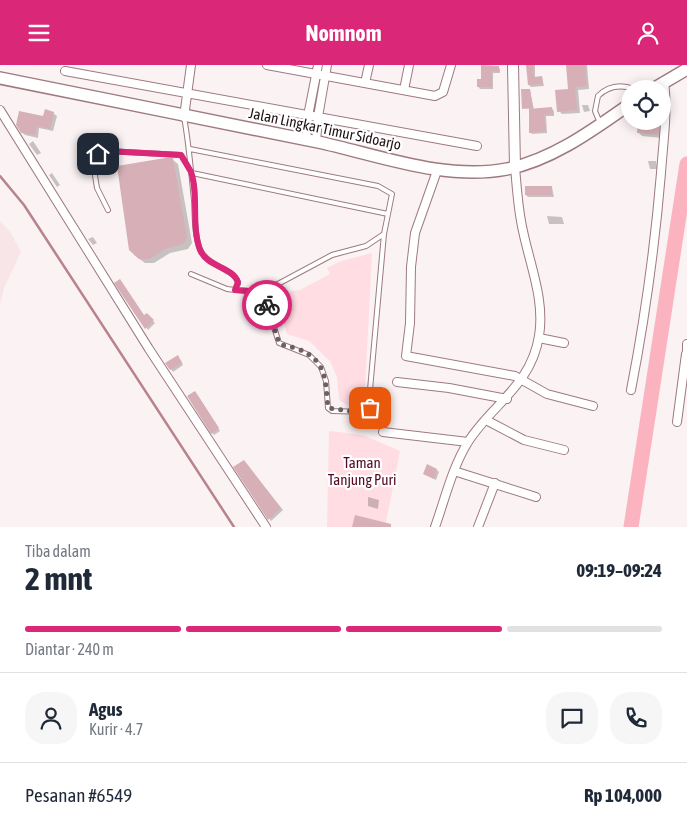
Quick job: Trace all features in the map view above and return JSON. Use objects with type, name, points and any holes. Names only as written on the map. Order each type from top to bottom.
[{"type":"main road","points":[[668,79],[687,69]]},
{"type":"main road","name":"Jalan Lingkar Timur Sidoarjo","points":[[0,78],[438,168],[478,172],[515,167],[558,150],[621,110]]},
{"type":"street","points":[[184,117],[191,65]]},
{"type":"street","points":[[272,65],[318,69],[326,75],[430,96],[440,95],[443,92],[451,65]]},
{"type":"street","points":[[311,141],[318,117],[328,65]]},
{"type":"street","points":[[365,83],[369,65]]},
{"type":"street","points":[[404,90],[409,65]]},
{"type":"street","points":[[435,527],[454,471],[468,442],[486,420],[508,399],[522,379],[539,338],[540,317],[537,289],[520,219],[515,167],[513,65]]},
{"type":"street","points":[[311,141],[308,116],[318,69]]},
{"type":"street","points":[[65,71],[477,146]]},
{"type":"street","points":[[631,390],[651,263],[668,79]]},
{"type":"street","points":[[0,110],[149,349],[266,527]]},
{"type":"street","points":[[438,168],[415,233],[411,267],[410,323],[406,356],[522,379],[547,394],[593,406]]},
{"type":"street","points":[[539,338],[564,343]]},
{"type":"street","points":[[677,422],[687,344]]},
{"type":"street","points":[[397,382],[449,388],[508,399]]},
{"type":"street","points":[[486,420],[524,440],[564,450]]},
{"type":"street","points":[[383,433],[468,442]]},
{"type":"street","points":[[454,471],[536,497]]},
{"type":"street","points":[[478,527],[495,483]]},
{"type":"lane","points":[[600,124],[595,111],[598,96],[614,87],[621,86]]},
{"type":"lane","points":[[184,117],[190,149],[196,235],[200,250],[210,263],[237,279],[235,290]]},
{"type":"lane","points":[[190,149],[378,186],[392,194],[384,234],[368,412],[332,411],[328,408],[325,374],[309,355],[279,343],[263,292]]},
{"type":"lane","points":[[108,211],[97,187],[93,163],[98,154],[107,151],[181,155],[192,173],[388,214]]},
{"type":"lane","points":[[191,274],[227,289],[263,292],[332,255],[366,246],[384,234]]},
{"type":"shaded area","points":[[0,221],[11,233],[21,252],[4,288],[0,305]]},
{"type":"green space","points":[[372,253],[364,407],[349,406],[339,400],[337,377],[330,361],[309,341],[287,334],[277,298],[292,291],[300,290],[330,274],[327,268],[341,261]]},
{"type":"green space","name":"Taman Tanjung Puri","points":[[329,431],[363,435],[400,451],[385,527],[327,527]]},
{"type":"building","points":[[481,65],[499,66],[499,72],[492,71],[492,87],[477,87],[477,79],[481,79]]},
{"type":"building","points":[[526,65],[533,65],[534,77],[542,76],[543,84],[528,85]]},
{"type":"building","points":[[566,65],[585,65],[587,86],[575,87],[577,110],[557,112],[555,90],[568,89]]},
{"type":"building","points":[[521,89],[530,89],[533,108],[522,109]]},
{"type":"building","points":[[552,107],[553,114],[544,115],[546,131],[529,133],[529,109]]},
{"type":"building","points":[[45,109],[54,112],[50,129],[37,126],[35,135],[21,133],[16,125],[19,111],[43,116]]},
{"type":"building","points":[[637,130],[659,130],[659,135],[637,133]]},
{"type":"building","points":[[173,158],[187,238],[183,244],[165,249],[149,259],[139,259],[129,250],[117,166]]},
{"type":"building","points":[[525,186],[552,186],[552,195],[525,195]]},
{"type":"building","points":[[120,279],[144,315],[147,313],[154,320],[145,329],[114,283]]},
{"type":"building","points":[[178,355],[182,363],[170,370],[165,363]]},
{"type":"building","points":[[195,391],[219,428],[211,434],[187,396]]},
{"type":"building","points":[[244,460],[281,508],[268,520],[233,467]]},
{"type":"building","points":[[427,464],[437,469],[434,479],[423,474]]},
{"type":"building","points":[[355,515],[391,524],[391,527],[352,527]]},
{"type":"waterway","points":[[631,527],[687,164]]},
{"type":"waterway","points":[[0,176],[24,205],[234,527]]},
{"type":"way so far","points":[[267,305],[279,343],[295,347],[309,355],[321,367],[325,374],[328,408],[332,411],[365,413],[370,408]]},
{"type":"route","points":[[98,154],[107,151],[181,155],[192,173],[196,235],[200,250],[210,263],[237,279],[238,282],[235,290],[263,292],[267,305]]}]
